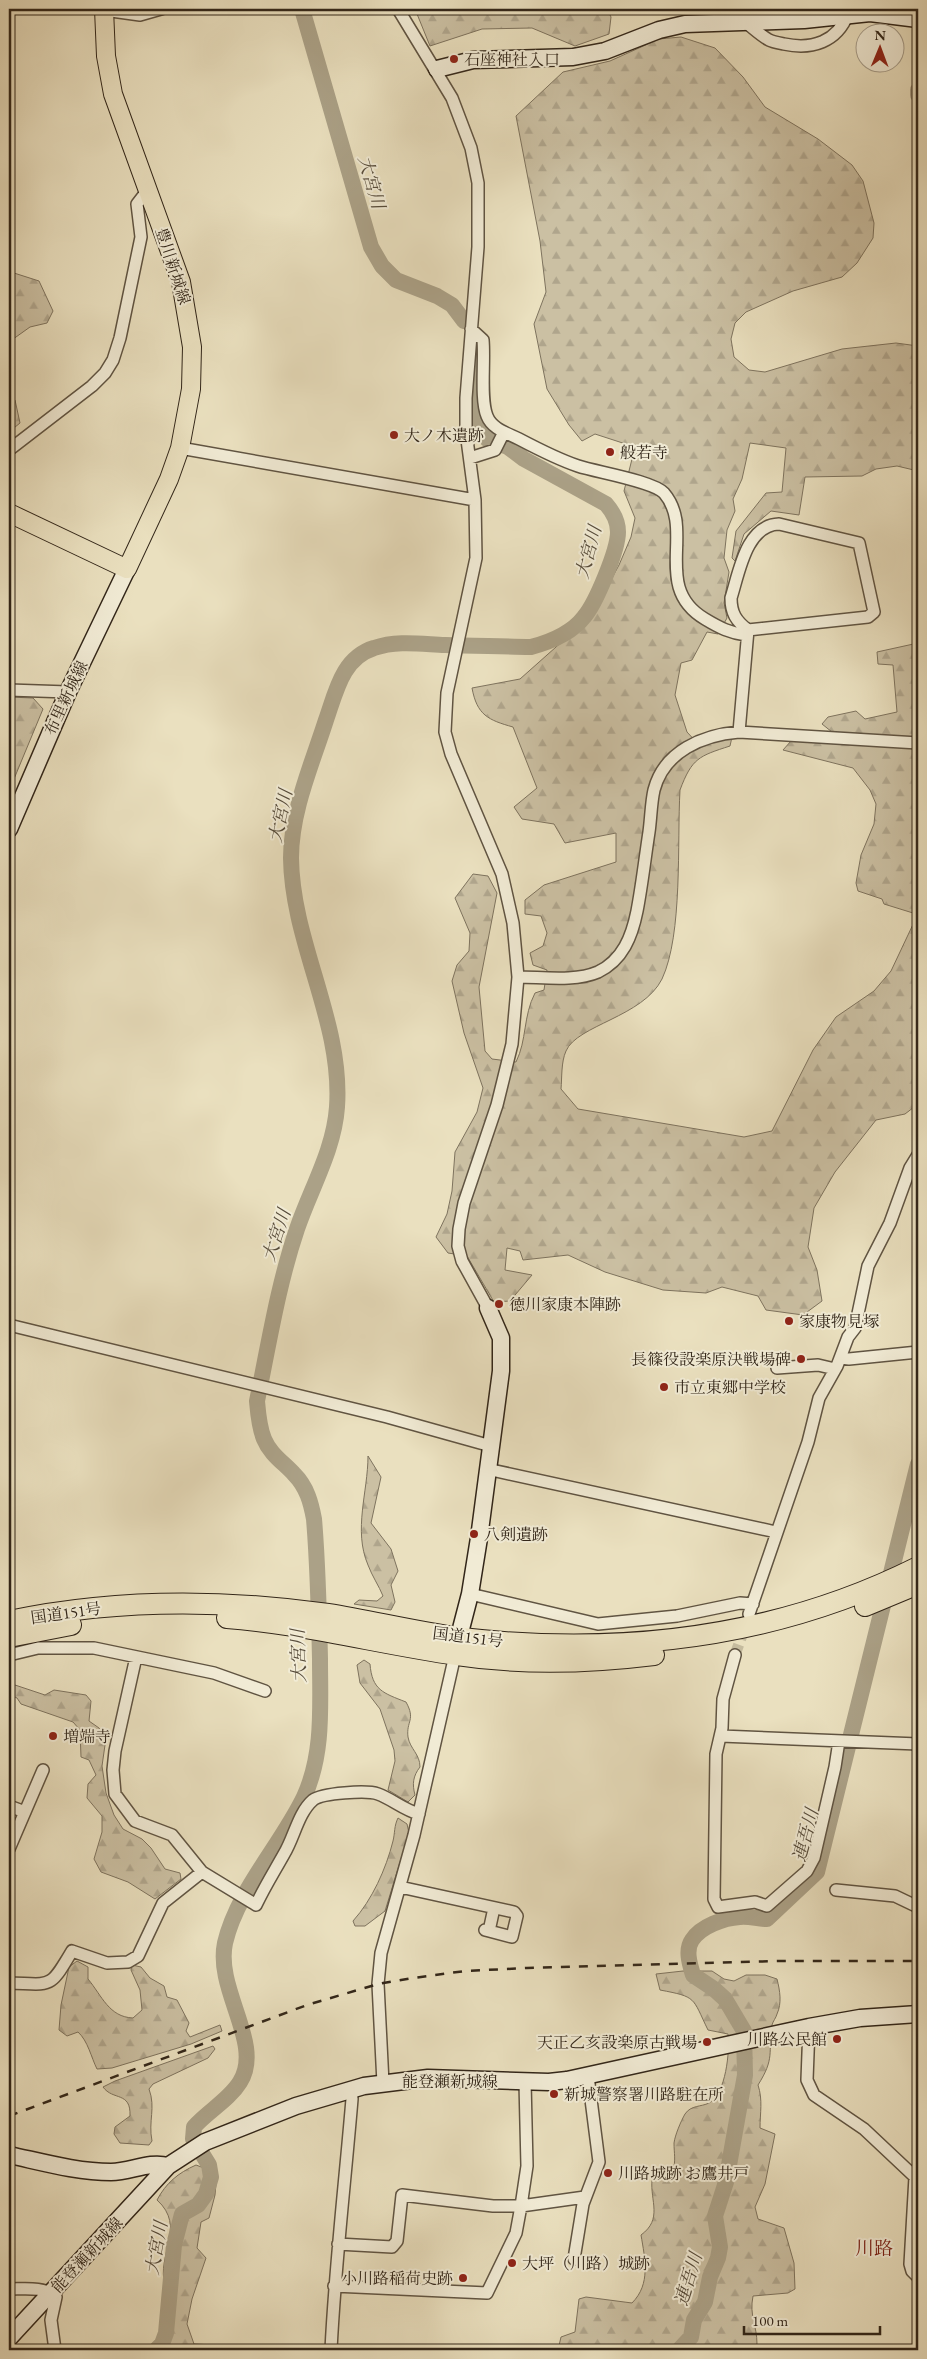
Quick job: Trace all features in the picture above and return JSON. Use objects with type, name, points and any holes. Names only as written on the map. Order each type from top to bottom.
[{"type":"highway","name":"国道151号","points":[[9,1621],[79,1610],[151,1604],[218,1604],[457,1646],[481,1658],[578,1662],[642,1657],[759,1638],[873,1595],[912,1578]]},
{"type":"highway","name":"国道151号","points":[[9,1637],[91,1622],[153,1618],[303,1619]]},
{"type":"main road","name":"豊川新城線","points":[[104,9],[106,56],[113,94],[181,282],[192,347],[192,389],[180,448],[169,479],[127,569]]},
{"type":"main road","points":[[436,69],[473,60],[573,57],[605,51],[659,30],[686,24],[804,20],[848,14],[894,14],[918,19]]},
{"type":"main road","points":[[9,512],[127,569]]},
{"type":"main road","name":"布里新城線","points":[[9,829],[68,692],[127,569]]},
{"type":"main road","points":[[457,1646],[470,1594],[502,1352],[497,1326],[488,1308]]},
{"type":"main road","name":"能登瀬新城線","points":[[9,2338],[168,2166],[198,2146],[296,2106],[350,2088],[428,2078],[549,2082],[588,2076],[809,2027],[860,2018],[918,2014]]},
{"type":"main road","points":[[9,2155],[98,2172],[114,2172],[158,2163],[168,2166]]},
{"type":"street","points":[[104,9],[140,15],[161,9]]},
{"type":"street","points":[[398,9],[452,98],[471,148],[478,183],[478,247],[466,398],[475,500],[476,558],[446,702],[445,732],[451,754],[506,889],[513,923],[518,977],[512,1044],[497,1106],[464,1203],[459,1228],[458,1246],[462,1262],[488,1308]]},
{"type":"street","points":[[744,21],[770,41],[810,46],[826,41],[838,31],[848,14]]},
{"type":"street","points":[[9,450],[92,386],[105,373],[113,360],[120,338],[141,237],[137,204],[147,191]]},
{"type":"street","points":[[471,329],[483,340],[485,410],[487,418],[494,427],[503,434],[549,456],[577,466],[648,485],[662,491],[671,503],[675,521],[676,578],[682,598],[692,611],[730,634],[747,633],[868,617],[874,612],[859,543],[779,524],[771,524],[751,539],[745,553],[730,606],[737,622],[747,633],[739,732]]},
{"type":"street","points":[[470,458],[495,450],[503,434]]},
{"type":"street","points":[[180,448],[475,500]]},
{"type":"street","points":[[9,690],[68,692]]},
{"type":"street","points":[[518,977],[575,977],[598,972],[622,953],[633,932],[642,889],[654,789],[669,763],[685,748],[715,734],[739,732],[918,743]]},
{"type":"street","points":[[470,1594],[598,1624],[677,1616],[740,1602],[751,1609],[808,1442],[819,1398],[838,1363],[844,1345],[858,1319],[868,1266],[890,1222],[910,1168],[918,1155]]},
{"type":"street","points":[[9,1326],[387,1417],[491,1446]]},
{"type":"street","points":[[777,1368],[838,1363],[849,1359],[918,1352]]},
{"type":"street","points":[[487,1469],[776,1532]]},
{"type":"street","points":[[383,2083],[378,1984],[381,1953],[419,1814],[457,1646]]},
{"type":"street","points":[[9,1654],[38,1648],[80,1647],[221,1675],[265,1691]]},
{"type":"street","points":[[735,1655],[723,1699],[721,1736],[716,1754],[714,1781],[714,1899],[718,1908],[755,1902],[767,1906],[807,1871],[814,1858],[822,1830],[841,1741]]},
{"type":"street","points":[[136,1657],[115,1751],[113,1770],[115,1794],[135,1821],[172,1835],[202,1872],[253,1904],[256,1905],[266,1882],[284,1855],[297,1824],[313,1800],[322,1796],[366,1792],[377,1794],[419,1814]]},
{"type":"street","points":[[721,1736],[918,1744]]},
{"type":"street","points":[[9,1849],[43,1770]]},
{"type":"street","points":[[9,1806],[25,1812]]},
{"type":"street","points":[[9,1983],[46,1984],[53,1981],[72,1951],[108,1963],[128,1962],[138,1956],[163,1903],[202,1872]]},
{"type":"street","points":[[400,1887],[514,1912],[517,1916],[512,1937],[487,1931],[494,1908]]},
{"type":"street","points":[[836,1890],[895,1896],[918,1907]]},
{"type":"street","points":[[809,2027],[807,2080],[809,2088],[814,2095],[864,2129],[917,2176],[910,2264],[918,2277]]},
{"type":"street","points":[[574,2259],[585,2196],[599,2162],[588,2076]]},
{"type":"street","points":[[334,2286],[487,2292],[516,2232],[521,2206],[527,2166],[525,2082]]},
{"type":"street","points":[[331,2350],[334,2286],[351,2108],[350,2088]]},
{"type":"street","points":[[338,2244],[392,2247],[397,2241],[402,2195],[493,2206],[521,2206],[585,2196]]},
{"type":"street","points":[[9,2289],[40,2289],[52,2292],[56,2297],[51,2320],[55,2350]]},
{"type":"green space","points":[[415,9],[607,9],[611,17],[609,34],[575,46],[532,28],[482,29],[430,46]]},
{"type":"green space","points":[[681,37],[715,48],[743,77],[765,107],[818,139],[852,165],[863,181],[874,223],[873,238],[857,263],[842,277],[793,291],[746,312],[735,323],[731,339],[734,357],[749,370],[765,372],[842,349],[896,343],[918,346],[918,471],[897,466],[876,469],[862,476],[805,477],[799,515],[771,511],[744,534],[735,561],[732,558],[736,531],[766,493],[782,492],[786,448],[750,443],[742,479],[733,499],[735,511],[727,530],[724,558],[729,572],[724,603],[727,618],[718,634],[707,632],[692,660],[681,663],[675,695],[687,732],[700,746],[732,737],[730,746],[704,756],[693,765],[684,779],[680,790],[678,887],[669,960],[662,979],[653,992],[641,1003],[583,1034],[573,1042],[564,1055],[561,1089],[578,1109],[744,1137],[772,1131],[813,1050],[836,1017],[874,991],[891,971],[916,918],[913,913],[884,904],[882,899],[858,891],[856,883],[861,855],[874,824],[876,804],[870,790],[853,768],[783,750],[791,741],[829,742],[832,732],[822,724],[828,717],[856,711],[865,719],[897,712],[893,665],[878,664],[877,652],[918,643],[918,1104],[905,1114],[876,1120],[835,1172],[814,1208],[808,1247],[817,1270],[822,1301],[803,1315],[766,1310],[758,1296],[722,1287],[706,1293],[663,1290],[605,1272],[568,1255],[523,1260],[520,1251],[507,1248],[505,1270],[532,1275],[510,1301],[494,1302],[467,1256],[448,1253],[436,1237],[447,1214],[452,1191],[455,1152],[477,1112],[483,1088],[464,1033],[452,981],[457,965],[469,951],[470,933],[455,898],[473,874],[488,876],[497,893],[479,987],[485,1051],[492,1059],[516,1062],[522,1045],[531,1002],[535,993],[544,990],[547,970],[533,965],[530,953],[543,946],[547,933],[541,916],[525,914],[525,900],[544,885],[616,862],[616,833],[565,843],[554,824],[522,819],[514,807],[537,788],[513,727],[490,719],[485,715],[477,704],[472,688],[520,679],[592,615],[619,565],[631,537],[635,518],[624,491],[635,447],[595,434],[582,441],[569,425],[547,389],[534,324],[546,292],[540,241],[516,116],[563,72],[610,61],[659,39]]},
{"type":"green space","points":[[9,267],[14,273],[39,281],[53,311],[47,323],[30,327],[9,342]]},
{"type":"green space","points":[[9,395],[15,400],[20,423],[9,432]]},
{"type":"green space","points":[[9,697],[33,698],[43,709],[9,791]]},
{"type":"green space","points":[[368,1456],[381,1477],[371,1523],[391,1549],[398,1571],[391,1585],[395,1602],[391,1610],[354,1604],[359,1600],[377,1601],[383,1596],[368,1565],[362,1538],[362,1511]]},
{"type":"green space","points":[[364,1660],[370,1664],[373,1680],[376,1685],[385,1693],[406,1702],[409,1708],[408,1737],[420,1762],[420,1767],[414,1780],[415,1795],[408,1802],[388,1790],[395,1761],[394,1750],[380,1709],[360,1683],[357,1665]]},
{"type":"green space","points":[[9,1683],[45,1695],[54,1690],[86,1695],[91,1701],[89,1721],[99,1728],[106,1738],[102,1766],[106,1793],[114,1815],[123,1829],[142,1839],[151,1848],[165,1869],[180,1873],[181,1879],[155,1899],[128,1882],[101,1872],[94,1859],[102,1832],[102,1816],[87,1798],[88,1784],[96,1775],[89,1760],[81,1757],[80,1730],[73,1722],[21,1704],[17,1698],[9,1694]]},
{"type":"green space","points":[[398,1818],[407,1824],[409,1833],[385,1911],[365,1926],[355,1926],[353,1921],[366,1904],[382,1873],[390,1852]]},
{"type":"green space","points":[[77,1961],[88,1967],[88,1979],[112,2010],[118,2014],[133,2018],[142,2010],[140,1990],[131,1970],[132,1965],[141,1967],[150,1978],[164,1986],[167,1997],[177,2000],[189,2023],[186,2031],[190,2037],[220,2025],[222,2031],[191,2044],[112,2068],[97,2069],[87,2044],[78,2032],[67,2036],[59,2030],[61,2005],[69,1967]]},
{"type":"green space","points":[[683,1971],[712,1971],[724,1979],[734,1981],[746,1975],[765,1975],[777,1979],[780,1992],[780,2006],[772,2025],[769,2062],[758,2085],[761,2101],[760,2128],[775,2134],[765,2184],[755,2207],[758,2219],[784,2228],[794,2263],[795,2289],[788,2293],[753,2296],[752,2309],[757,2344],[747,2350],[558,2350],[561,2337],[575,2332],[579,2299],[586,2297],[632,2303],[638,2296],[642,2288],[645,2271],[641,2235],[648,2229],[654,2216],[652,2180],[673,2170],[675,2160],[674,2143],[678,2128],[687,2111],[709,2103],[715,2098],[723,2082],[726,2072],[728,2034],[708,2030],[692,2000],[660,1990],[656,1974]]},
{"type":"green space","points":[[213,2046],[215,2049],[208,2058],[153,2084],[149,2089],[152,2102],[152,2141],[149,2145],[120,2143],[114,2134],[115,2127],[130,2116],[130,2108],[125,2100],[103,2087]]},
{"type":"green space","points":[[196,2165],[217,2173],[215,2195],[209,2218],[201,2222],[197,2248],[206,2258],[192,2299],[187,2324],[194,2344],[214,2345],[217,2350],[162,2350],[168,2339],[175,2311],[173,2298],[166,2287],[163,2274],[169,2241],[170,2220],[166,2210],[157,2200],[164,2188],[173,2179]]},
{"type":"waterway","name":"大宮川","points":[[302,9],[371,247],[382,266],[396,280],[437,296],[452,305],[464,321]]},
{"type":"waterway","name":"連吾川","points":[[918,90],[918,95]]},
{"type":"waterway","name":"大宮川","points":[[156,2350],[162,2344],[166,2333],[174,2245],[182,2214],[198,2205],[206,2194],[211,2177],[209,2165],[193,2139],[194,2127],[235,2088],[240,2082],[246,2067],[243,2034],[226,1979],[225,1943],[239,1905],[304,1797],[315,1763],[320,1729],[319,1624],[314,1519],[310,1501],[302,1484],[273,1454],[264,1439],[257,1401],[284,1271],[297,1229],[327,1154],[337,1107],[337,1075],[332,1044],[299,921],[294,890],[291,858],[294,823],[298,805],[337,688],[347,668],[354,660],[374,648],[391,644],[531,647],[553,640],[567,633],[579,623],[589,610],[606,576],[617,540],[618,528],[616,520],[606,504],[524,459],[508,447],[487,439],[476,422],[473,404],[477,354]]},
{"type":"waterway","name":"連吾川","points":[[679,2350],[691,2337],[694,2320],[705,2302],[710,2277],[718,2258],[720,2247],[715,2216],[726,2182],[745,2075],[744,2031],[725,1999],[693,1975],[689,1958],[690,1944],[701,1931],[720,1921],[743,1917],[767,1919],[817,1872],[918,1464]]},
{"type":"tunnel","points":[[735,1655],[746,1624]]},
{"type":"railway","points":[[9,2116],[307,2005],[378,1984],[413,1978],[465,1971],[527,1968],[779,1961],[918,1961]]},
{"type":"place","name":"石座神社入口","points":[[454,59]]},
{"type":"place","name":"大ノ木遺跡","points":[[394,435]]},
{"type":"place","name":"般若寺","points":[[610,452]]},
{"type":"place","name":"徳川家康本陣跡","points":[[499,1304]]},
{"type":"place","name":"家康物見塚","points":[[789,1321]]},
{"type":"place","name":"長篠役設楽原決戦場碑","points":[[801,1359]]},
{"type":"place","name":"市立東郷中学校","points":[[664,1387]]},
{"type":"place","name":"八剣遺跡","points":[[474,1534]]},
{"type":"place","name":"増端寺","points":[[53,1736]]},
{"type":"place","name":"川路公民館","points":[[837,2039]]},
{"type":"place","name":"天正乙亥設楽原古戦場","points":[[707,2042]]},
{"type":"place","name":"新城警察署川路駐在所","points":[[554,2094]]},
{"type":"place","name":"川路城跡 お鷹井戸","points":[[608,2173]]},
{"type":"place","name":"大坪（川路）城跡","points":[[512,2263]]},
{"type":"place","name":"小川路稲荷史跡","points":[[463,2278]]},
{"type":"district","name":"川路","points":[[874,2248]]}]
